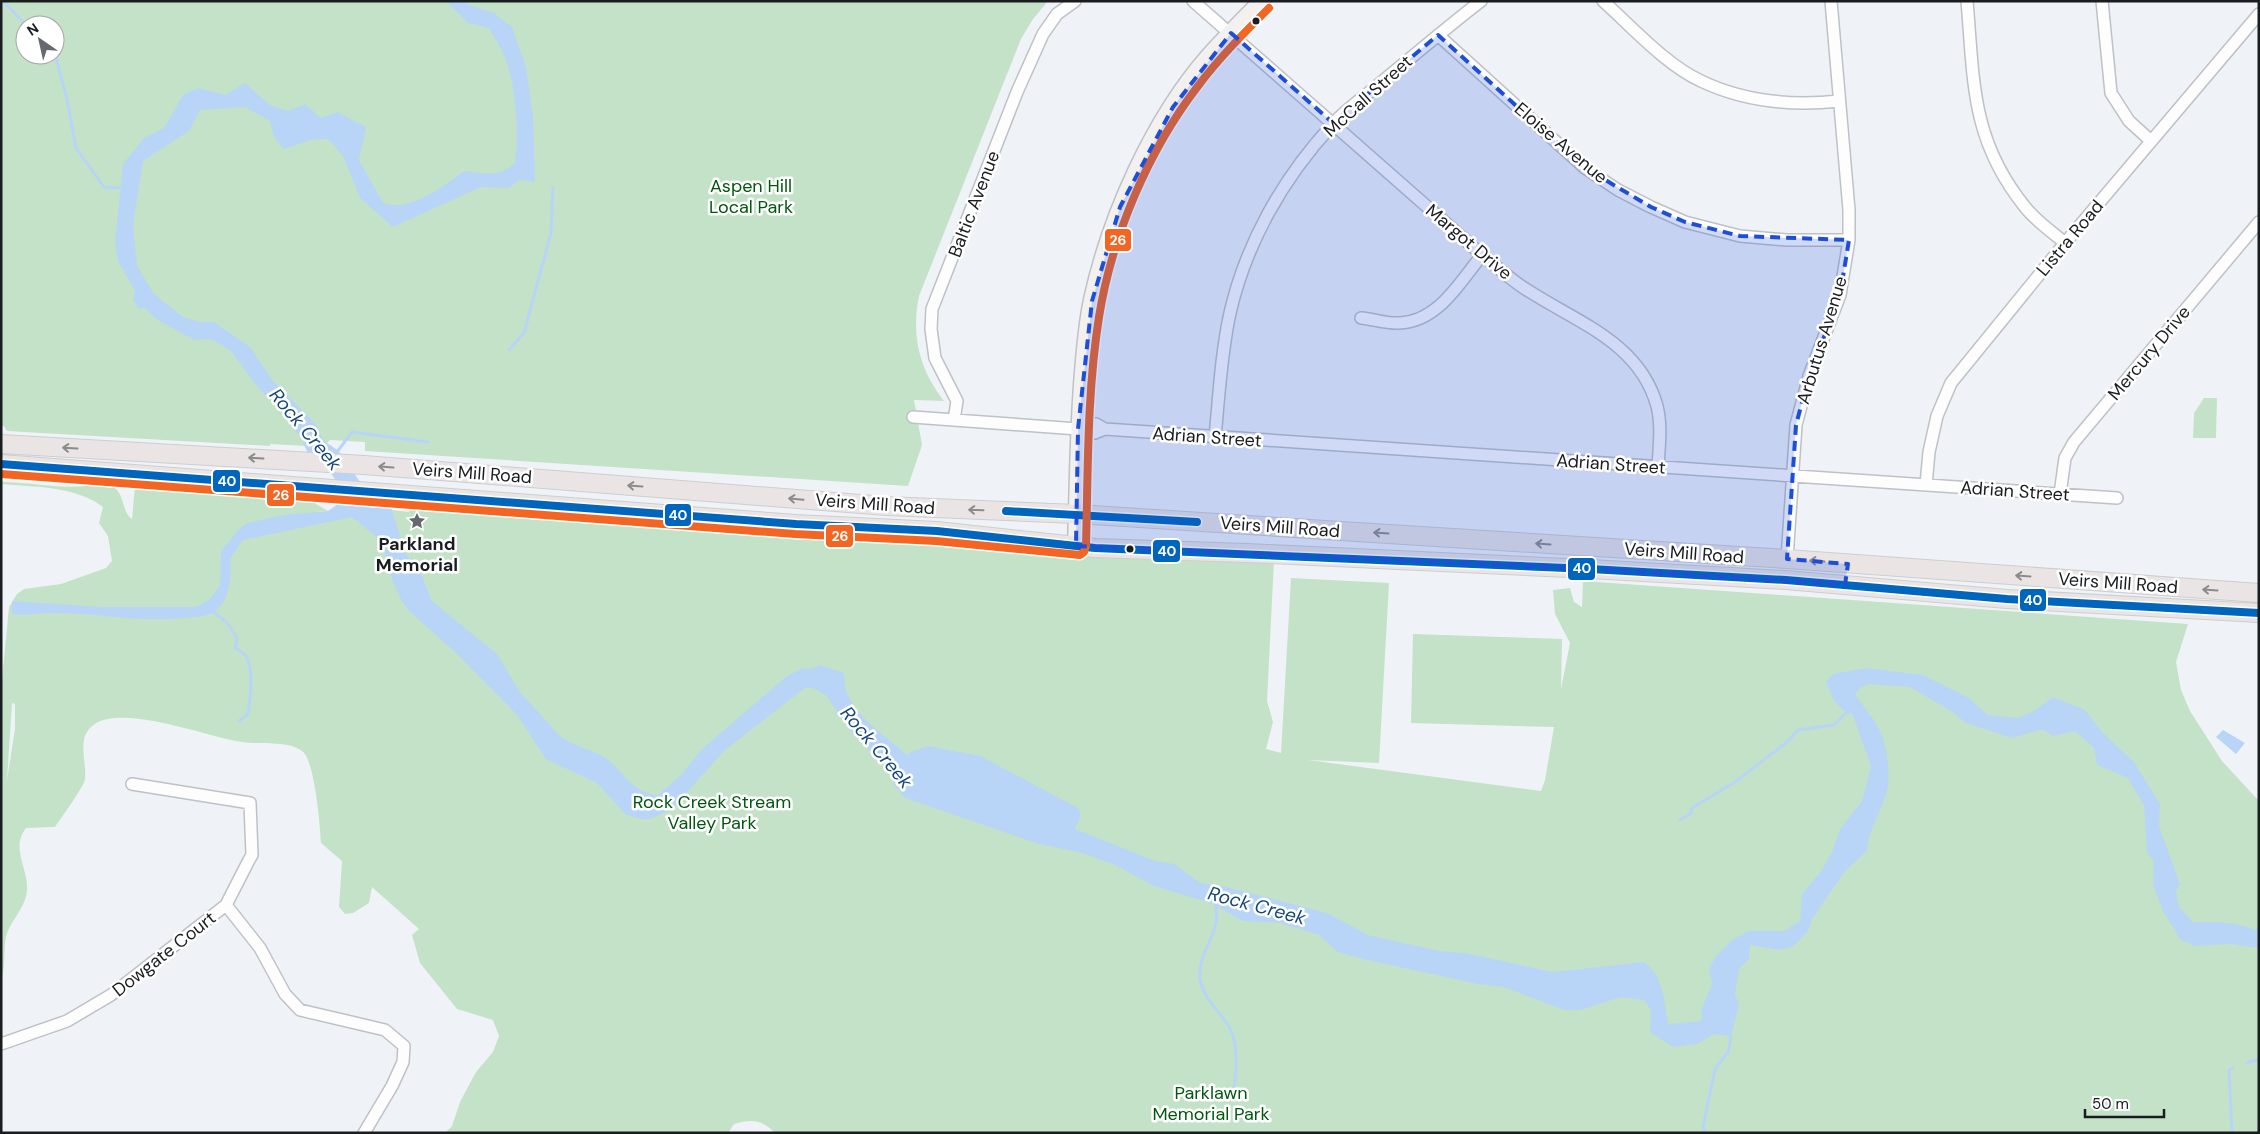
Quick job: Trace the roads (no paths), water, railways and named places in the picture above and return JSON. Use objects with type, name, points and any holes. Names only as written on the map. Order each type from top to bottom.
[{"type":"main road","name":"Veirs Mill Road","points":[[1,444],[364,465],[886,506],[1077,514],[1786,559],[2259,593]]},
{"type":"main road","name":"Veirs Mill Road","points":[[1,464],[786,523],[937,531],[1076,546],[1571,568],[1845,585],[2007,599],[2259,613]]},
{"type":"main road","points":[[1845,585],[1848,564]]},
{"type":"main road","points":[[2088,602],[2090,581]]},
{"type":"street","name":"Baltic Avenue","points":[[954,420],[957,401],[935,358],[931,329],[932,309],[1017,92],[1043,34],[1058,14],[1075,1]]},
{"type":"street","points":[[1193,1],[1231,33]]},
{"type":"street","points":[[1076,546],[1078,428],[1092,301],[1103,256],[1120,208],[1139,165],[1173,107],[1208,57],[1262,1]]},
{"type":"street","name":"McCall Street","points":[[1215,437],[1224,346],[1230,312],[1244,266],[1261,225],[1282,189],[1302,160],[1333,123],[1481,1]]},
{"type":"street","points":[[1603,1],[1668,59],[1700,81],[1737,94],[1773,103],[1805,104],[1839,101]]},
{"type":"street","name":"Arbutus Avenue","points":[[1786,559],[1796,424],[1809,376],[1840,295],[1849,240],[1849,210],[1831,1]]},
{"type":"street","points":[[1967,1],[1976,103],[1985,138],[1994,162],[2026,209],[2065,244]]},
{"type":"street","points":[[2102,1],[2111,93],[2129,121],[2151,141]]},
{"type":"street","name":"Listra Road","points":[[1926,485],[1929,452],[1937,416],[1951,383],[2065,244],[2259,14]]},
{"type":"street","name":"Margot Drive","points":[[1231,33],[1482,255],[1523,288],[1611,339],[1632,358],[1646,378],[1656,405],[1660,423],[1658,467]]},
{"type":"street","name":"Eloise Avenue","points":[[1438,35],[1585,168],[1618,190],[1651,207],[1685,222],[1740,236],[1787,240],[1849,240]]},
{"type":"street","name":"Mercury Drive","points":[[2060,494],[2065,458],[2074,442],[2259,222]]},
{"type":"street","points":[[1361,318],[1399,324],[1425,318],[1442,304],[1482,255]]},
{"type":"street","name":"Adrian Street","points":[[913,417],[1078,428],[1096,424],[1105,429],[1215,437],[2117,498]]},
{"type":"street","name":"Dowgate Court","points":[[1,1044],[67,1021],[111,995],[226,905],[252,855],[250,803],[132,784]]},
{"type":"street","points":[[226,905],[260,948],[285,994],[300,1010],[385,1030],[404,1046],[403,1062],[392,1086],[364,1133]]},
{"type":"water","points":[[446,1],[466,1],[467,4],[494,13],[512,27],[526,67],[533,117],[535,182],[519,180],[509,188],[481,187],[393,227],[360,198],[343,156],[328,139],[311,140],[284,149],[274,137],[270,121],[245,107],[200,110],[189,131],[143,161],[133,225],[137,266],[154,294],[183,317],[200,322],[214,322],[250,347],[273,381],[310,418],[325,445],[307,446],[297,430],[256,385],[231,351],[211,339],[194,340],[156,319],[145,308],[138,308],[133,299],[135,291],[118,261],[115,241],[123,164],[144,138],[164,128],[183,95],[198,88],[225,95],[245,83],[270,105],[288,111],[305,104],[321,118],[337,112],[366,127],[359,160],[383,203],[394,205],[415,201],[436,191],[464,171],[497,173],[509,168],[515,163],[517,139],[515,99],[507,63],[489,28],[468,23]]},
{"type":"water","points":[[338,504],[391,506],[405,553],[421,574],[432,601],[497,654],[520,692],[560,736],[607,759],[634,786],[657,796],[681,775],[701,750],[787,676],[803,668],[811,669],[820,665],[844,673],[846,691],[858,711],[906,754],[928,746],[980,756],[1078,808],[1081,815],[1075,829],[1155,861],[1174,864],[1200,883],[1222,886],[1327,913],[1368,935],[1439,951],[1465,953],[1553,972],[1644,962],[1656,974],[1664,998],[1668,1024],[1701,1021],[1702,1008],[1712,984],[1709,968],[1716,956],[1732,940],[1748,931],[1784,931],[1800,921],[1802,894],[1821,871],[1832,852],[1840,829],[1862,801],[1871,766],[1852,713],[1846,713],[1834,701],[1826,682],[1833,674],[1867,668],[1923,675],[1969,698],[1988,715],[2018,718],[2034,711],[2053,697],[2085,710],[2102,732],[2134,762],[2160,804],[2159,826],[2180,884],[2176,891],[2179,907],[2193,922],[2217,922],[2255,930],[2259,928],[2259,948],[2230,944],[2194,946],[2180,939],[2163,911],[2153,885],[2154,862],[2147,852],[2144,806],[2128,778],[2097,765],[2094,748],[2075,731],[2053,736],[2043,729],[2012,738],[1966,723],[1951,711],[1910,687],[1868,684],[1860,688],[1855,694],[1882,735],[1888,766],[1887,792],[1871,831],[1867,851],[1845,871],[1812,919],[1808,931],[1794,946],[1780,950],[1750,945],[1749,959],[1739,969],[1735,994],[1739,1005],[1731,1036],[1715,1034],[1696,1044],[1673,1047],[1650,1032],[1651,1010],[1644,1000],[1621,997],[1580,1010],[1564,1010],[1504,987],[1478,984],[1363,959],[1338,952],[1319,935],[1280,923],[1243,921],[1211,903],[1154,886],[1115,865],[1083,853],[1039,844],[905,798],[894,785],[891,771],[851,732],[827,696],[813,688],[805,688],[725,750],[672,809],[650,819],[641,819],[625,814],[597,783],[546,759],[518,716],[456,653],[408,610],[392,578],[383,542],[352,517],[243,540],[230,559],[231,573],[227,595],[214,612],[207,615],[150,619],[66,613],[12,614],[12,601],[103,607],[196,607],[210,599],[220,585],[221,551],[239,529],[247,523],[284,515],[328,511]]},
{"type":"water","points":[[2223,730],[2245,743],[2236,754],[2216,737]]},
{"type":"waterway","points":[[3,1],[16,15]]},
{"type":"waterway","points":[[58,65],[67,99],[76,148],[104,187],[124,188]]},
{"type":"waterway","points":[[509,350],[524,333],[551,233],[553,188]]},
{"type":"waterway","name":"Rock Creek","points":[[302,424],[309,432],[315,446],[332,458],[378,525]]},
{"type":"waterway","points":[[334,456],[352,432],[428,442]]},
{"type":"waterway","points":[[213,612],[221,617],[230,627],[237,639],[235,648],[245,655],[249,664],[251,686],[248,714],[239,721]]},
{"type":"waterway","points":[[1680,820],[1691,813],[1692,808],[1735,782],[1787,742],[1798,730],[1834,725],[1846,713]]},
{"type":"waterway","points":[[1216,905],[1217,916],[1215,926],[1202,960],[1200,979],[1204,992],[1228,1025],[1235,1042],[1236,1072],[1233,1101]]},
{"type":"waterway","points":[[1705,1133],[1703,1127],[1715,1069],[1728,1052],[1731,1036]]},
{"type":"waterway","points":[[2247,1063],[2259,1059]]},
{"type":"waterway","points":[[2232,1133],[2229,1070],[2233,1068]]},
{"type":"place","name":"Parkland Memorial","points":[[417,521]]},
{"type":"park label","name":"Aspen Hill Local Park","points":[[751,196]]},
{"type":"park label","name":"Rock Creek Stream Valley Park","points":[[712,812]]},
{"type":"park label","name":"Parklawn Memorial Park","points":[[1211,1103]]}]
